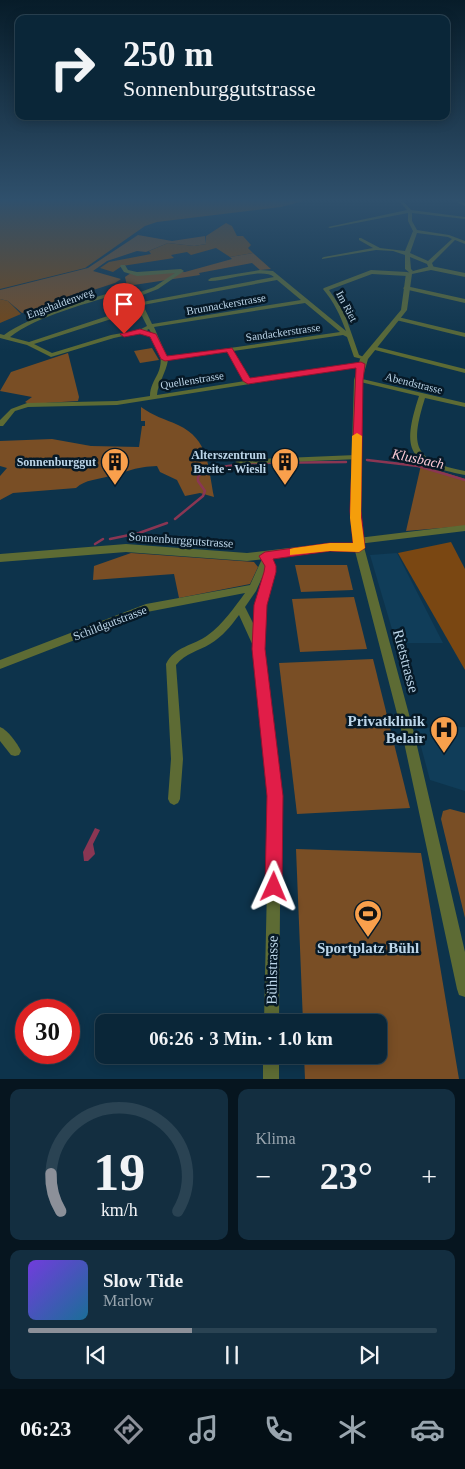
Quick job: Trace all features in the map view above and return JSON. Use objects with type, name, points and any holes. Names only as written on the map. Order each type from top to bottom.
[{"type":"street","points":[[324,258],[371,250]]},
{"type":"street","points":[[395,250],[430,266],[465,275]]},
{"type":"street","points":[[409,273],[430,266],[444,250]]},
{"type":"street","name":"Rietstrasse","points":[[406,254],[409,273],[405,306],[398,319],[362,362],[358,380],[356,518],[359,544],[408,733],[465,989]]},
{"type":"street","points":[[124,266],[126,271],[137,274],[181,271],[156,288],[139,294],[137,298],[165,359],[160,380],[153,392],[154,396]]},
{"type":"street","points":[[211,280],[265,271],[278,278],[347,335],[356,356],[362,362]]},
{"type":"street","name":"Im Riet","points":[[347,335],[350,333],[342,314],[331,294],[326,289],[371,272],[409,273]]},
{"type":"street","points":[[29,344],[140,305],[278,278]]},
{"type":"street","points":[[406,288],[465,301]]},
{"type":"street","name":"Engehaldenweg","points":[[3,337],[48,316],[123,291]]},
{"type":"street","name":"Brunnackerstrasse","points":[[140,331],[151,326],[305,300]]},
{"type":"street","points":[[398,319],[465,335]]},
{"type":"street","points":[[3,337],[29,344],[51,355],[140,331],[153,335]]},
{"type":"street","name":"Sandackerstrasse","points":[[165,359],[229,349],[347,335]]},
{"type":"street","points":[[373,348],[465,371]]},
{"type":"street","points":[[229,349],[248,381]]},
{"type":"street","name":"Quellenstrasse","points":[[0,424],[14,410],[27,406],[117,403],[362,362]]},
{"type":"street","name":"Abendstrasse","points":[[358,380],[465,405]]},
{"type":"street","points":[[422,396],[414,418],[414,450],[416,454],[428,463],[465,474]]},
{"type":"street","points":[[239,462],[356,458]]},
{"type":"street","name":"Sonnenburggutstrasse","points":[[0,558],[126,548],[266,558],[465,528]]},
{"type":"street","points":[[174,799],[177,759],[171,664],[175,656],[207,641],[220,631],[241,608],[253,588],[266,558]]},
{"type":"street","name":"Bühlstrasse","points":[[266,558],[270,566],[270,572],[260,605],[259,649],[275,796],[272,1014]]},
{"type":"street","name":"Schildgutstrasse","points":[[0,665],[146,608],[253,588]]},
{"type":"street","name":"Bühlstrasse","points":[[241,608],[259,649]]},
{"type":"street","points":[[0,732],[15,751]]},
{"type":"street","points":[[271,1064],[271,1079]]},
{"type":"shaded area","points":[[0,250],[110,250],[85,268],[0,289]]},
{"type":"shaded area","points":[[115,250],[150,250],[137,251],[107,261],[93,271],[121,279],[115,283],[22,313],[8,301],[0,299],[0,290],[88,268]]},
{"type":"shaded area","points":[[208,250],[191,255],[187,252],[171,255],[174,258],[122,266],[113,272],[100,268],[109,262],[151,254],[149,251]]},
{"type":"shaded area","points":[[220,250],[250,250],[253,253],[230,257]]},
{"type":"shaded area","points":[[253,253],[271,269],[260,270],[252,263],[199,273],[200,275],[127,286],[125,277],[131,273],[185,272],[232,259],[230,257]]},
{"type":"shaded area","points":[[0,299],[8,301],[21,314],[0,323]]},
{"type":"shaded area","points":[[152,348],[159,360],[140,363],[134,351]]},
{"type":"shaded area","points":[[68,353],[79,397],[78,401],[29,404],[25,402],[32,397],[0,391],[11,372]]},
{"type":"shaded area","points":[[141,407],[178,425],[196,438],[205,455],[214,497],[200,493],[185,496],[177,480],[160,472],[157,466],[138,468],[92,480],[76,488],[13,493],[0,500],[0,476],[7,468],[0,466],[0,441],[52,439],[91,446],[139,447],[142,426],[145,426],[145,421],[141,421]]},
{"type":"shaded area","points":[[421,465],[465,479],[465,526],[406,531]]},
{"type":"shaded area","points":[[451,542],[465,569],[465,670],[398,553]]},
{"type":"shaded area","points":[[131,553],[254,562],[258,567],[250,584],[179,598],[174,574],[93,580],[94,566]]},
{"type":"shaded area","points":[[397,553],[443,643],[393,643],[394,636],[370,555]]},
{"type":"shaded area","points":[[295,565],[347,565],[353,590],[301,592]]},
{"type":"shaded area","points":[[354,597],[367,649],[300,652],[292,599]]},
{"type":"shaded area","points":[[373,659],[410,808],[297,814],[279,663]]},
{"type":"shaded area","name":"Privatklinik Belair","points":[[465,727],[465,791],[430,780],[416,728]]},
{"type":"shaded area","points":[[450,809],[465,813],[465,918],[441,819],[443,811]]},
{"type":"shaded area","points":[[95,828],[100,830],[93,844],[95,854],[88,861],[84,861],[83,852]]},
{"type":"shaded area","name":"Sportplatz Bühl","points":[[296,849],[421,853],[459,1079],[305,1079],[304,1064],[387,1064],[387,1014],[303,1014]]},
{"type":"waterway","name":"Klusbach","points":[[367,460],[418,466],[465,480]]},
{"type":"waterway","name":"Klusbach","points":[[212,468],[253,463],[346,462]]},
{"type":"waterway","name":"Klusbach","points":[[175,519],[203,496],[205,491],[198,481],[198,477],[205,469]]},
{"type":"waterway","name":"Klusbach","points":[[110,539],[139,533],[167,523]]},
{"type":"waterway","name":"Klusbach","points":[[95,544],[103,539]]},
{"type":"slow traffic","points":[[294,552],[330,547],[359,548],[356,518],[357,436]]},
{"type":"place","name":"Sonnenburggut","points":[[115,486]]},
{"type":"place","name":"Alterszentrum Breite - Wiesli","points":[[285,486]]},
{"type":"place","name":"Privatklinik Belair","points":[[444,754]]},
{"type":"place","name":"Sportplatz Bühl","points":[[368,938]]},
{"type":"route","points":[[124,334],[140,331],[153,335],[165,359],[229,349],[248,381],[361,364],[358,380],[355,511],[359,548],[330,547],[265,556],[270,566],[270,572],[260,605],[259,649],[275,796],[274,887]]}]
